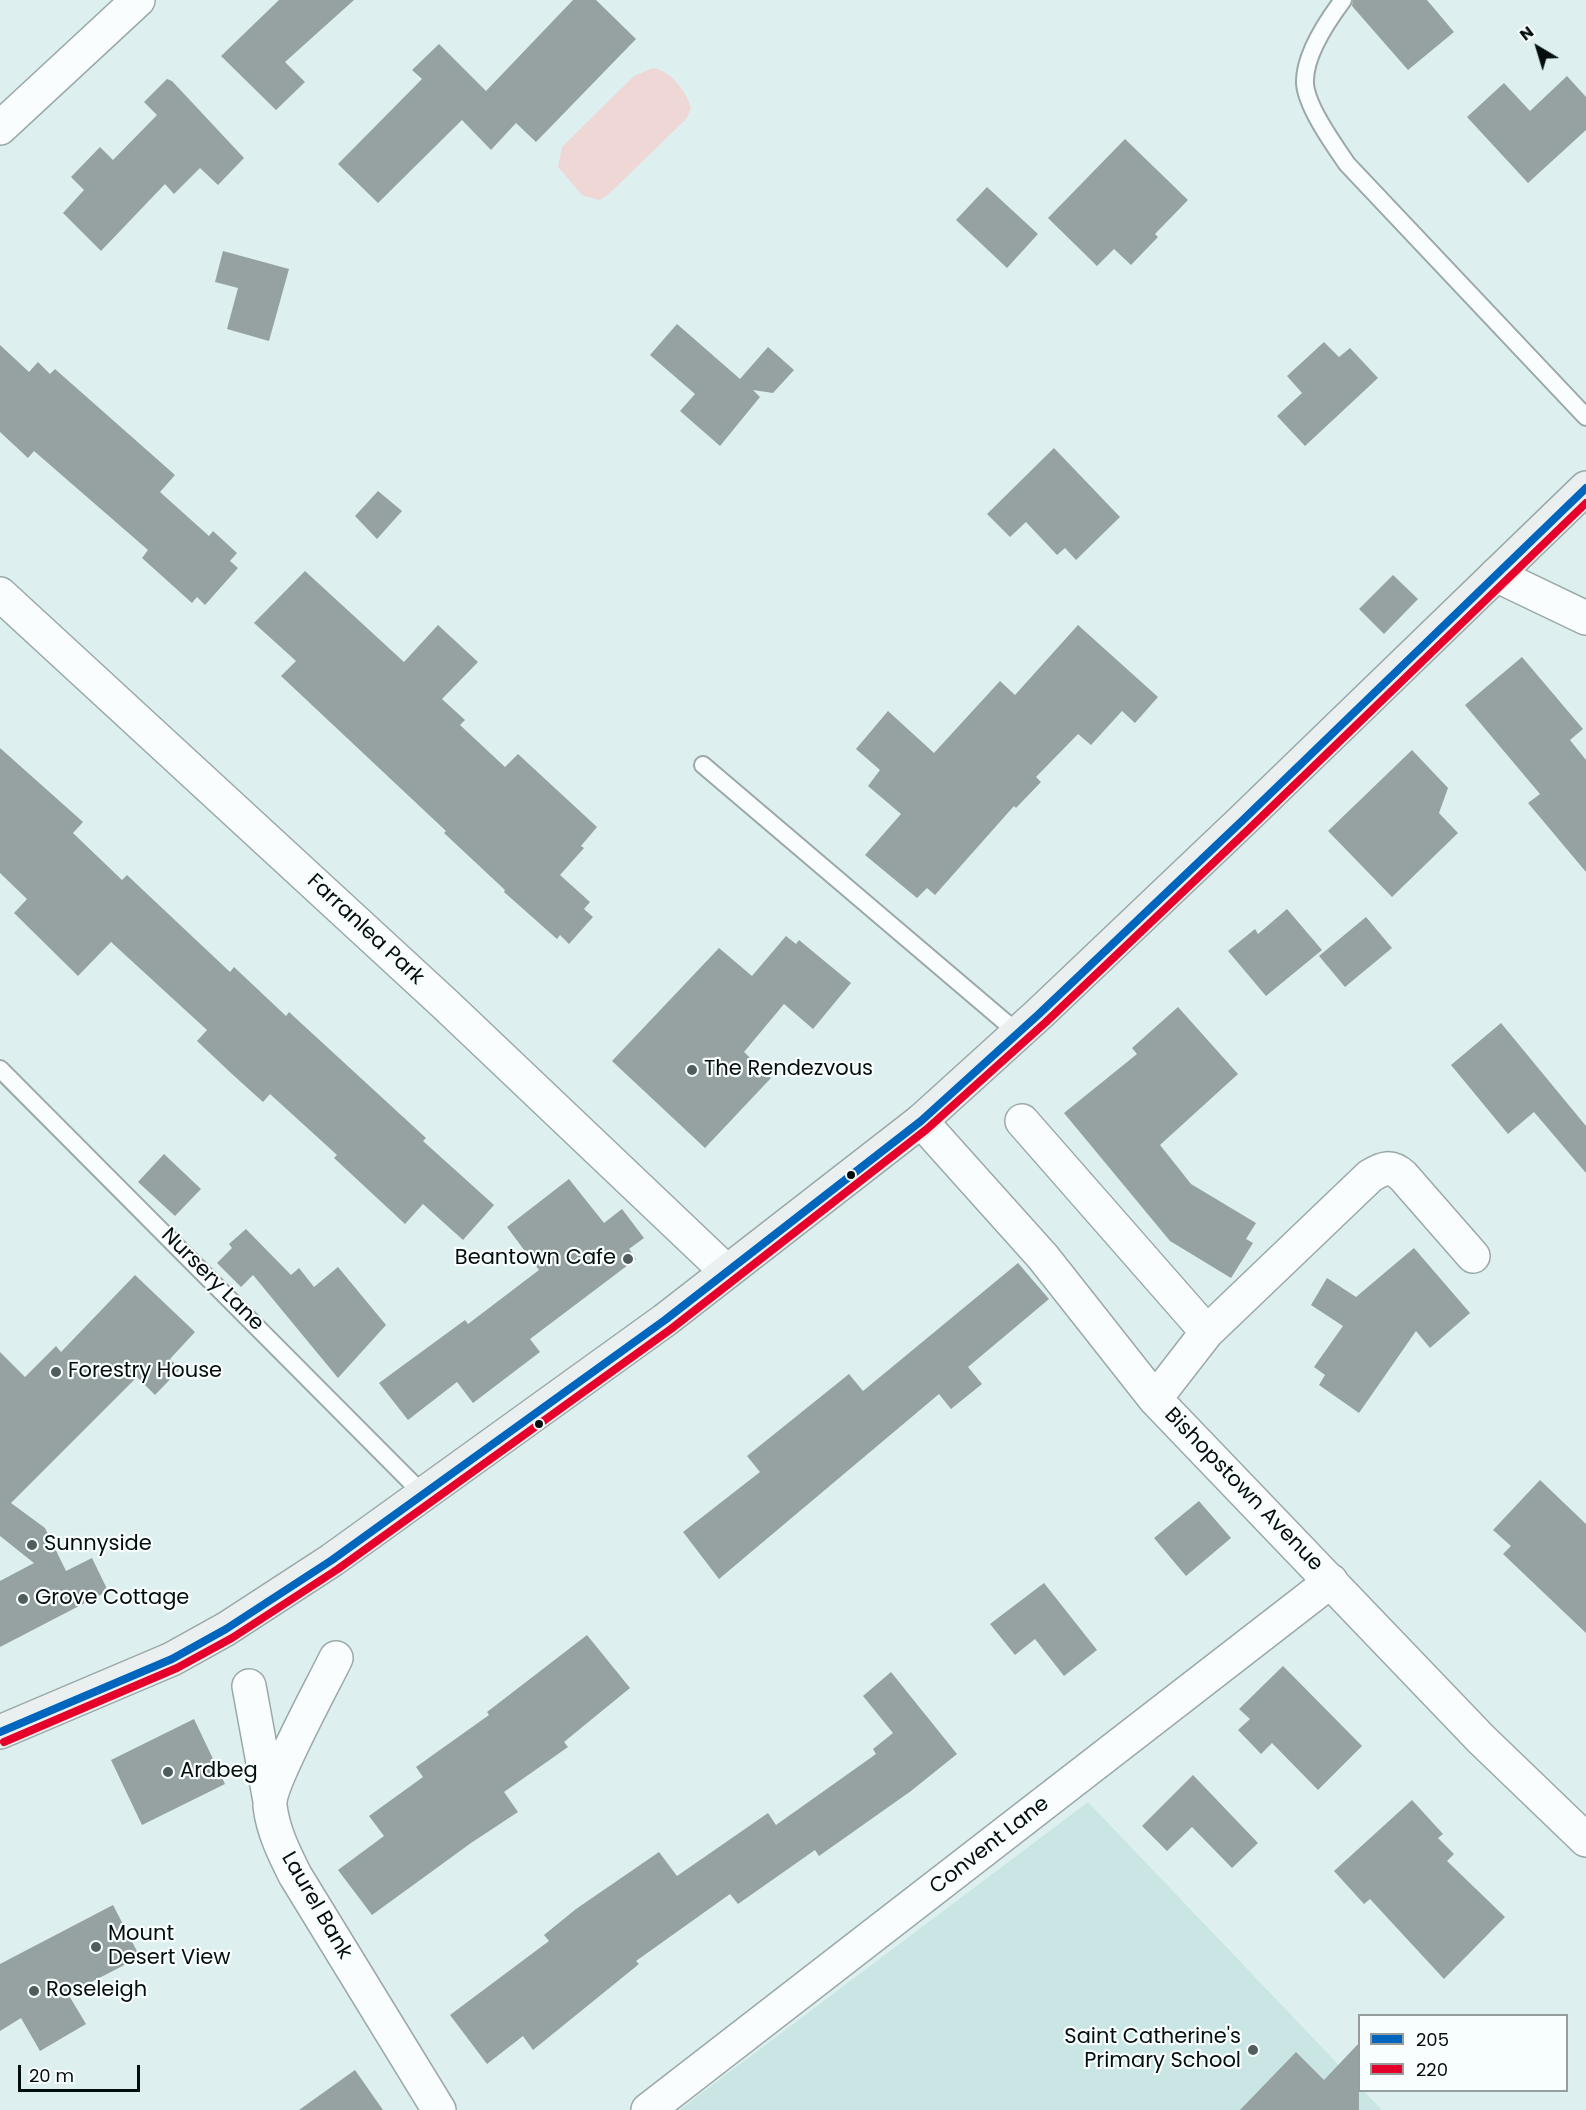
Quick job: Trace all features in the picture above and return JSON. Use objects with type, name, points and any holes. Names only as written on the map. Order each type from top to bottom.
[{"type":"main road","points":[[0,1732],[172,1659],[226,1629],[332,1560],[665,1320],[921,1121],[1018,1033],[1242,821],[1586,488]]},
{"type":"street","points":[[1,127],[138,0]]},
{"type":"street","points":[[1496,575],[1586,618]]},
{"type":"street","name":"Farranlea Park","points":[[0,594],[445,1004],[726,1271]]},
{"type":"street","name":"Bishopstown Avenue","points":[[921,1121],[1043,1257],[1155,1399],[1482,1739],[1586,1840]]},
{"type":"street","points":[[1022,1121],[1207,1332]]},
{"type":"street","points":[[1155,1399],[1207,1332],[1370,1176],[1383,1168],[1395,1169],[1403,1176],[1473,1256]]},
{"type":"street","name":"Convent Lane","points":[[648,2110],[1331,1581]]},
{"type":"street","name":"Laurel Bank","points":[[336,1658],[281,1770],[270,1803],[277,1838],[295,1875],[439,2110]]},
{"type":"street","points":[[249,1686],[270,1803]]},
{"type":"lane","points":[[1343,0],[1328,20],[1313,50],[1305,83],[1318,120],[1347,164],[1586,417]]},
{"type":"lane","points":[[703,765],[1018,1033]]},
{"type":"lane","name":"Nursery Lane","points":[[0,1069],[422,1493]]},
{"type":"shaded area","points":[[653,68],[672,77],[682,89],[691,108],[687,118],[608,195],[599,200],[582,195],[558,167],[562,147],[634,76]]},
{"type":"shaded area","points":[[1088,1802],[1356,2083],[1358,2092],[1365,2092],[1382,2110],[679,2110]]},
{"type":"building","points":[[279,0],[354,0],[285,62],[305,82],[276,110],[221,56]]},
{"type":"building","points":[[573,0],[596,0],[636,39],[536,142],[516,123],[491,150],[462,120],[378,203],[338,164],[422,79],[412,70],[439,44],[486,91]]},
{"type":"building","points":[[1353,0],[1427,0],[1454,32],[1408,70],[1352,6]]},
{"type":"building","points":[[1567,76],[1586,97],[1586,130],[1528,183],[1467,117],[1504,83],[1530,111]]},
{"type":"building","points":[[167,79],[172,81],[244,158],[218,185],[200,168],[174,194],[165,184],[101,251],[63,213],[84,190],[71,177],[100,147],[113,160],[157,115],[144,102]]},
{"type":"building","points":[[1125,139],[1188,200],[1155,234],[1158,237],[1131,265],[1114,249],[1097,266],[1048,218]]},
{"type":"building","points":[[987,187],[1038,234],[1007,268],[956,220]]},
{"type":"building","points":[[223,251],[289,269],[269,341],[227,329],[238,288],[215,282]]},
{"type":"building","points":[[677,324],[740,379],[768,347],[794,370],[773,393],[753,390],[760,397],[720,446],[680,411],[695,394],[650,355]]},
{"type":"building","points":[[1324,342],[1339,357],[1350,348],[1378,378],[1305,446],[1277,416],[1302,393],[1287,376]]},
{"type":"building","points":[[0,345],[29,372],[38,362],[50,374],[55,369],[175,475],[160,492],[209,536],[213,531],[237,553],[230,561],[238,568],[205,605],[197,597],[192,603],[142,558],[148,550],[34,451],[28,458],[0,432]]},
{"type":"building","points":[[1054,448],[1120,517],[1076,560],[1065,548],[1057,555],[1026,522],[1010,537],[987,514]]},
{"type":"building","points":[[378,491],[402,511],[377,539],[355,516]]},
{"type":"building","points":[[305,571],[404,662],[438,625],[478,662],[442,699],[465,720],[460,725],[505,767],[518,754],[597,827],[581,846],[584,848],[560,875],[590,902],[584,909],[593,917],[569,944],[560,935],[557,939],[504,892],[505,890],[444,833],[446,831],[281,676],[296,661],[254,623]]},
{"type":"building","points":[[1393,575],[1418,599],[1384,634],[1359,609]]},
{"type":"building","points":[[1078,625],[1158,697],[1135,723],[1122,711],[1091,745],[1078,734],[1036,777],[1041,782],[1016,808],[1014,806],[935,895],[927,888],[917,898],[865,855],[901,814],[868,786],[880,770],[856,749],[888,711],[934,753],[1000,681],[1015,695]]},
{"type":"building","points":[[1522,657],[1583,729],[1570,740],[1586,760],[1586,872],[1528,803],[1540,794],[1465,705]]},
{"type":"building","points":[[0,748],[83,822],[73,833],[122,880],[127,875],[230,972],[234,967],[286,1016],[289,1012],[426,1138],[423,1141],[494,1205],[463,1240],[423,1204],[405,1224],[334,1158],[337,1155],[270,1094],[263,1102],[197,1041],[207,1030],[111,942],[78,976],[14,913],[27,899],[0,873]]},
{"type":"building","points":[[1412,750],[1448,788],[1439,813],[1458,833],[1392,897],[1328,831]]},
{"type":"building","points":[[1287,909],[1322,950],[1266,996],[1228,951],[1255,929],[1258,934]]},
{"type":"building","points":[[1366,917],[1392,948],[1345,987],[1319,956]]},
{"type":"building","name":"The Rendezvous","points":[[786,936],[796,944],[799,940],[851,983],[813,1029],[784,1004],[744,1052],[771,1078],[705,1148],[612,1061],[719,948],[752,976]]},
{"type":"building","points":[[1178,1007],[1238,1074],[1160,1145],[1191,1184],[1256,1223],[1246,1239],[1253,1243],[1231,1278],[1170,1241],[1064,1113],[1137,1054],[1132,1048]]},
{"type":"building","points":[[1501,1023],[1586,1126],[1586,1173],[1534,1112],[1508,1134],[1451,1065]]},
{"type":"building","points":[[164,1154],[201,1189],[175,1216],[138,1182]]},
{"type":"building","points":[[569,1179],[604,1223],[622,1209],[644,1238],[629,1249],[636,1259],[530,1339],[540,1352],[473,1403],[457,1382],[408,1420],[379,1383],[465,1320],[468,1324],[539,1270],[507,1227]]},
{"type":"building","points":[[246,1229],[291,1275],[299,1268],[314,1287],[338,1267],[386,1325],[338,1378],[253,1275],[241,1287],[217,1263],[232,1248],[229,1244]]},
{"type":"building","points":[[1414,1248],[1470,1313],[1430,1348],[1416,1331],[1359,1413],[1319,1385],[1325,1375],[1314,1367],[1343,1326],[1311,1305],[1327,1278],[1356,1297]]},
{"type":"building","points":[[1018,1263],[1049,1299],[968,1367],[982,1384],[951,1409],[939,1394],[719,1579],[683,1532],[760,1472],[747,1456],[849,1374],[863,1391]]},
{"type":"building","points":[[135,1275],[195,1332],[170,1359],[180,1369],[155,1395],[137,1377],[11,1503],[45,1528],[66,1571],[92,1558],[108,1591],[0,1647],[0,1581],[34,1563],[0,1536],[0,1352],[25,1377],[56,1346],[61,1352]]},
{"type":"building","points":[[1540,1480],[1586,1524],[1586,1633],[1503,1554],[1511,1546],[1493,1530]]},
{"type":"building","points":[[1199,1501],[1231,1538],[1186,1576],[1154,1538]]},
{"type":"building","points":[[1044,1583],[1097,1650],[1064,1676],[1035,1639],[1015,1655],[990,1624]]},
{"type":"building","points":[[587,1635],[630,1688],[564,1742],[568,1747],[504,1792],[518,1812],[372,1915],[338,1870],[384,1836],[369,1816],[423,1777],[416,1767],[489,1715],[487,1712]]},
{"type":"building","points":[[1283,1666],[1362,1746],[1318,1790],[1272,1743],[1261,1754],[1238,1730],[1250,1719],[1239,1709]]},
{"type":"building","points":[[891,1672],[957,1754],[911,1791],[819,1856],[815,1850],[738,1904],[730,1894],[636,1961],[639,1964],[533,2050],[523,2036],[487,2064],[450,2015],[549,1941],[544,1935],[576,1909],[659,1852],[677,1876],[768,1813],[776,1825],[876,1754],[873,1749],[893,1733],[863,1696]]},
{"type":"building","name":"Ardbeg","points":[[194,1719],[225,1784],[142,1825],[111,1760]]},
{"type":"building","points":[[1193,1775],[1258,1843],[1232,1868],[1192,1827],[1167,1851],[1142,1826]]},
{"type":"building","points":[[1412,1800],[1443,1834],[1438,1838],[1454,1854],[1447,1861],[1505,1917],[1444,1979],[1370,1899],[1364,1904],[1334,1871]]},
{"type":"building","points":[[113,1905],[140,1957],[68,1994],[86,2024],[40,2051],[21,2018],[0,2031],[0,1964]]},
{"type":"building","points":[[1358,2044],[1359,2110],[1240,2110],[1296,2052],[1324,2080]]},
{"type":"building","points":[[355,2070],[383,2110],[299,2110]]},
{"type":"transit line","name":"205","points":[[0,1732],[172,1659],[226,1629],[332,1560],[665,1320],[921,1121],[1039,1014],[1242,821],[1586,488]]},
{"type":"transit line","name":"220","points":[[4,1742],[177,1668],[232,1638],[338,1569],[671,1329],[927,1129],[1046,1022],[1586,503]]},
{"type":"place","name":"The Rendezvous","points":[[692,1070]]},
{"type":"place","name":"Beantown Cafe","points":[[628,1259]]},
{"type":"place","name":"Forestry House","points":[[56,1372]]},
{"type":"place","name":"Sunnyside","points":[[32,1545]]},
{"type":"place","name":"Grove Cottage","points":[[23,1599]]},
{"type":"place","name":"Ardbeg","points":[[168,1772]]},
{"type":"place","name":"Mount Desert View","points":[[96,1947]]},
{"type":"place","name":"Roseleigh","points":[[34,1991]]},
{"type":"place","name":"Saint Catherine's Primary School","points":[[1253,2050]]}]
